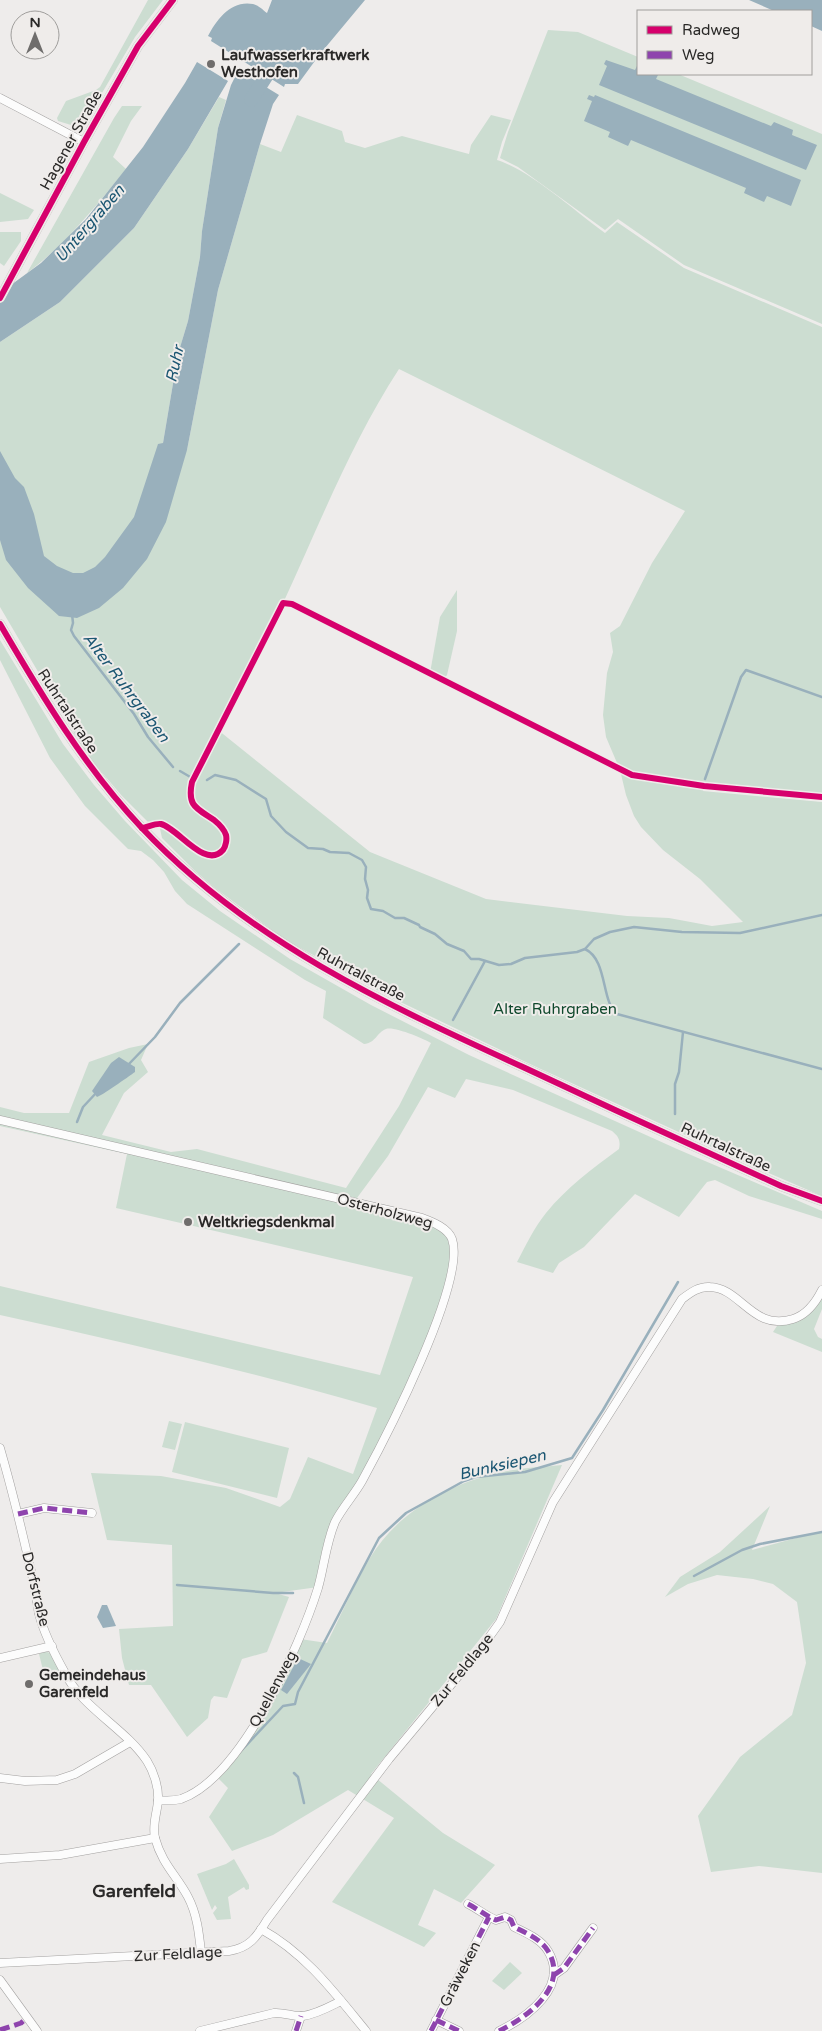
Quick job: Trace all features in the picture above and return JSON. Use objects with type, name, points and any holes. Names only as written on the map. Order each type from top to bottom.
[{"type":"main road","name":"Hagener Straße","points":[[0,298],[138,46],[173,0]]},
{"type":"main road","name":"Ruhrtalstraße","points":[[0,624],[66,733],[113,796],[178,863],[216,897],[259,929],[342,980],[438,1028],[782,1186],[822,1201]]},
{"type":"street","points":[[0,98],[84,142]]},
{"type":"street","name":"Osterholzweg","points":[[0,1120],[422,1218],[439,1225],[452,1237],[454,1250],[452,1265],[436,1322],[408,1391],[383,1443],[336,1521],[332,1532]]},
{"type":"street","name":"Zur Feldlage","points":[[0,1963],[229,1951],[242,1948],[253,1940],[379,1771],[480,1650],[500,1622],[553,1502],[682,1299],[695,1290],[710,1286],[728,1294],[754,1313],[777,1322],[798,1317],[818,1299],[822,1290]]},
{"type":"street","name":"Dorfstraße","points":[[0,1448],[18,1514],[39,1615],[66,1675],[84,1700],[108,1719],[147,1761],[154,1775],[158,1800],[154,1828],[155,1838],[166,1865],[187,1895],[194,1912],[200,1952]]},
{"type":"street","points":[[18,1514],[44,1508],[92,1513]]},
{"type":"street","name":"Quellenweg","points":[[158,1800],[180,1799],[205,1785],[243,1744],[300,1639],[318,1587],[332,1532]]},
{"type":"street","points":[[0,1658],[52,1646]]},
{"type":"street","points":[[0,1778],[26,1781],[57,1780],[75,1774],[130,1742]]},
{"type":"street","points":[[0,1859],[60,1856],[155,1838]]},
{"type":"street","points":[[468,1904],[483,1910],[489,1917],[496,1920],[505,1917],[511,1920],[514,1927],[541,1943],[549,1952],[554,1975]]},
{"type":"street","name":"Gräweken","points":[[431,2031],[489,1917]]},
{"type":"street","points":[[499,2031],[518,2022],[533,2010],[545,1996],[554,1975],[564,1968],[593,1928]]},
{"type":"street","points":[[261,1929],[281,1940],[305,1960],[366,2031]]},
{"type":"street","points":[[0,1980],[37,2031]]},
{"type":"street","points":[[200,2031],[274,2013],[284,2012],[301,2016],[319,2012],[341,2001]]},
{"type":"street","points":[[296,2031],[301,2016]]},
{"type":"street","points":[[436,2020],[459,2031]]},
{"type":"green space","points":[[148,0],[163,0],[135,37],[89,115],[87,114],[81,121],[71,125],[58,121],[57,118],[66,101],[100,87]]},
{"type":"green space","points":[[548,30],[578,32],[637,57],[637,75],[680,75],[822,134],[822,324],[684,265],[618,219],[605,230],[518,167],[500,158],[508,132]]},
{"type":"green space","points":[[219,97],[226,100],[218,128],[202,231],[200,257],[188,321],[178,354],[163,443],[147,481],[187,450],[218,290],[260,144],[281,152],[297,115],[342,131],[345,142],[365,148],[402,136],[469,154],[471,145],[491,115],[511,120],[497,160],[510,165],[538,182],[605,233],[617,222],[684,268],[822,327],[822,797],[705,786],[703,791],[822,802],[822,1196],[532,1065],[388,996],[284,939],[195,871],[162,838],[159,824],[149,823],[122,796],[87,755],[0,607],[0,342],[60,302],[134,228],[188,149]],"holes":[[[399,369],[685,511],[652,563],[620,626],[610,633],[613,652],[607,673],[603,715],[606,737],[620,770],[626,795],[634,816],[641,827],[663,850],[700,879],[743,922],[712,926],[669,918],[627,916],[486,899],[370,852],[218,730],[284,601],[351,453]]]},
{"type":"green space","points":[[122,106],[142,106],[131,121],[113,157],[126,169],[68,237],[27,273],[114,118]]},
{"type":"green space","points":[[0,193],[34,210],[28,219],[0,222]]},
{"type":"green space","points":[[0,232],[21,232],[21,241],[4,266],[0,263]]},
{"type":"green space","points":[[457,590],[457,631],[447,675],[443,680],[430,673],[440,617]]},
{"type":"green space","points":[[0,640],[63,744],[94,785],[125,821],[182,880],[220,911],[290,959],[371,1005],[469,1055],[677,1149],[822,1211],[822,1219],[749,1196],[715,1180],[707,1182],[679,1217],[635,1194],[584,1247],[559,1263],[553,1273],[517,1262],[546,1213],[571,1187],[619,1149],[620,1143],[618,1138],[612,1131],[513,1090],[466,1079],[455,1098],[428,1087],[388,1156],[354,1202],[422,1218],[452,1237],[447,1288],[408,1391],[336,1521],[318,1587],[275,1593],[289,1597],[267,1652],[242,1659],[227,1698],[214,1696],[211,1700],[208,1718],[187,1737],[151,1685],[129,1685],[122,1658],[119,1629],[173,1626],[172,1545],[107,1540],[91,1473],[161,1476],[226,1488],[280,1507],[290,1499],[308,1457],[353,1474],[377,1408],[190,1358],[0,1315],[0,1286],[380,1375],[413,1277],[116,1208],[127,1154],[0,1126],[0,1107],[24,1113],[69,1113],[89,1062],[129,1048],[148,1044],[141,1060],[148,1072],[124,1093],[102,1135],[171,1152],[197,1149],[346,1188],[399,1106],[431,1043],[409,1033],[395,1029],[386,1029],[371,1042],[364,1044],[323,1018],[326,991],[305,980],[187,904],[175,891],[164,872],[153,860],[141,851],[128,849],[85,806],[50,758],[0,660]]},
{"type":"green space","points":[[822,1298],[822,1309],[814,1329],[818,1337],[822,1339],[822,1352],[773,1332],[777,1326],[792,1322],[802,1316]]},
{"type":"green space","points":[[169,1421],[182,1424],[175,1450],[162,1447]]},
{"type":"green space","points":[[185,1422],[289,1448],[277,1498],[172,1472]]},
{"type":"green space","points":[[562,1465],[496,1619],[371,1774],[443,1833],[495,1865],[461,1903],[434,1889],[418,1925],[436,1933],[424,1947],[332,1902],[394,1818],[348,1790],[273,1835],[232,1851],[209,1817],[228,1788],[215,1775],[243,1744],[300,1639],[327,1643],[358,1579],[381,1542],[409,1514],[442,1493],[460,1485],[505,1471]]},
{"type":"green space","points":[[770,1506],[752,1550],[822,1531],[822,1873],[759,1866],[711,1872],[698,1816],[740,1757],[792,1715],[806,1663],[797,1602],[773,1584],[753,1579],[717,1575],[688,1584],[665,1597],[680,1577],[720,1552]]},
{"type":"green space","points":[[45,1651],[52,1654],[62,1677],[46,1682],[39,1654]]},
{"type":"green space","points":[[234,1859],[249,1885],[249,1889],[246,1890],[244,1887],[228,1897],[231,1919],[217,1920],[213,1913],[217,1908],[215,1905],[212,1910],[197,1874],[226,1864]]},
{"type":"green space","points":[[510,1962],[522,1973],[504,1990],[492,1981]]},
{"type":"water","points":[[272,0],[365,0],[320,54],[298,84],[285,84],[284,87],[211,41],[212,38],[208,36],[220,17],[231,8],[238,5],[253,4],[259,6],[267,13]]},
{"type":"water","points":[[749,0],[822,0],[822,31],[812,26],[812,10],[772,10]]},
{"type":"water","points":[[606,60],[635,70],[637,66],[637,75],[658,75],[656,79],[771,126],[774,122],[793,130],[792,135],[817,145],[806,170],[599,85],[607,66],[604,64]]},
{"type":"water","name":"Untergraben","points":[[197,62],[228,81],[188,149],[134,228],[60,302],[0,342],[0,293],[41,263],[86,219],[143,147]]},
{"type":"water","points":[[241,72],[279,95],[273,104],[260,144],[218,290],[187,450],[166,522],[147,559],[123,588],[99,608],[77,618],[59,616],[28,588],[6,560],[0,540],[0,451],[15,478],[24,487],[34,514],[44,556],[57,566],[73,573],[83,573],[95,567],[105,557],[134,517],[158,444],[163,443],[178,354],[188,321],[200,257],[202,231],[218,128],[231,85],[237,73]]},
{"type":"water","points":[[589,95],[594,97],[595,95],[801,180],[791,206],[767,196],[764,202],[744,193],[746,188],[631,140],[628,146],[608,137],[610,132],[584,121],[592,101],[587,99]]},
{"type":"water","points":[[119,1057],[135,1067],[135,1072],[97,1097],[92,1091],[111,1063]]},
{"type":"water","points":[[102,1605],[107,1605],[116,1626],[103,1628],[97,1617]]},
{"type":"water","points":[[298,1658],[311,1664],[287,1694],[281,1690]]},
{"type":"waterway","name":"Ruhr","points":[[251,100],[276,61]]},
{"type":"waterway","name":"Alter Ruhrgraben","points":[[72,614],[73,623],[71,630],[74,636],[134,714],[148,737],[173,767]]},
{"type":"waterway","points":[[705,779],[741,677],[746,670],[822,697]]},
{"type":"waterway","name":"Alter Ruhrgraben","points":[[180,771],[192,778]]},
{"type":"waterway","name":"Alter Ruhrgraben","points":[[207,780],[215,775],[236,780],[266,799],[271,816],[286,832],[308,848],[349,853],[362,860],[366,867],[367,898],[371,909],[383,911],[395,918],[404,918],[419,925],[435,934],[447,944],[464,951],[471,959],[479,959],[499,965],[511,964],[525,958],[577,952],[585,949],[594,939],[610,932],[634,927],[682,932],[740,933],[822,915]]},
{"type":"waterway","points":[[127,1066],[155,1037],[180,1003],[239,944]]},
{"type":"waterway","points":[[585,949],[592,954],[597,962],[608,1000],[617,1014],[822,1069]]},
{"type":"waterway","points":[[453,1020],[485,961]]},
{"type":"waterway","points":[[675,1114],[675,1084],[679,1072],[683,1032]]},
{"type":"waterway","points":[[77,1122],[83,1107],[97,1092]]},
{"type":"waterway","name":"Bunksiepen","points":[[240,1752],[283,1706],[295,1704],[298,1692],[379,1538],[406,1513],[464,1481],[476,1477],[525,1472],[572,1458],[603,1410],[678,1282]]},
{"type":"waterway","points":[[694,1576],[742,1550],[760,1544],[822,1532]]},
{"type":"waterway","points":[[177,1585],[293,1593]]},
{"type":"waterway","points":[[294,1773],[298,1777],[304,1803]]},
{"type":"marked path","points":[[18,1514],[44,1508],[92,1513]]},
{"type":"marked path","points":[[468,1904],[496,1920],[505,1917],[511,1920],[514,1927],[533,1937],[545,1947],[553,1964],[553,1977],[549,1989],[542,2000],[521,2018],[499,2031]]},
{"type":"marked path","points":[[431,2031],[489,1917]]},
{"type":"marked path","points":[[554,1975],[564,1968],[593,1928]]},
{"type":"marked path","points":[[296,2031],[301,2016]]},
{"type":"marked path","points":[[0,2030],[21,2023],[27,2018]]},
{"type":"marked path","points":[[436,2020],[459,2031]]},
{"type":"cycle path","points":[[0,298],[138,46],[173,0]]},
{"type":"cycle path","points":[[142,828],[161,824],[168,827],[200,852],[216,855],[223,850],[226,842],[225,833],[214,820],[194,806],[191,796],[192,782],[283,603],[292,604],[632,775],[704,786],[822,797]]},
{"type":"cycle path","points":[[0,624],[65,730],[120,804],[182,867],[226,904],[273,936],[370,994],[589,1098],[781,1186],[822,1201]]},
{"type":"place","name":"Laufwasserkraftwerk Westhofen","points":[[211,64]]},
{"type":"place","name":"Weltkriegsdenkmal","points":[[188,1222]]},
{"type":"place","name":"Gemeindehaus Garenfeld","points":[[29,1684]]},
{"type":"district","name":"Garenfeld","points":[[134,1891]]}]
